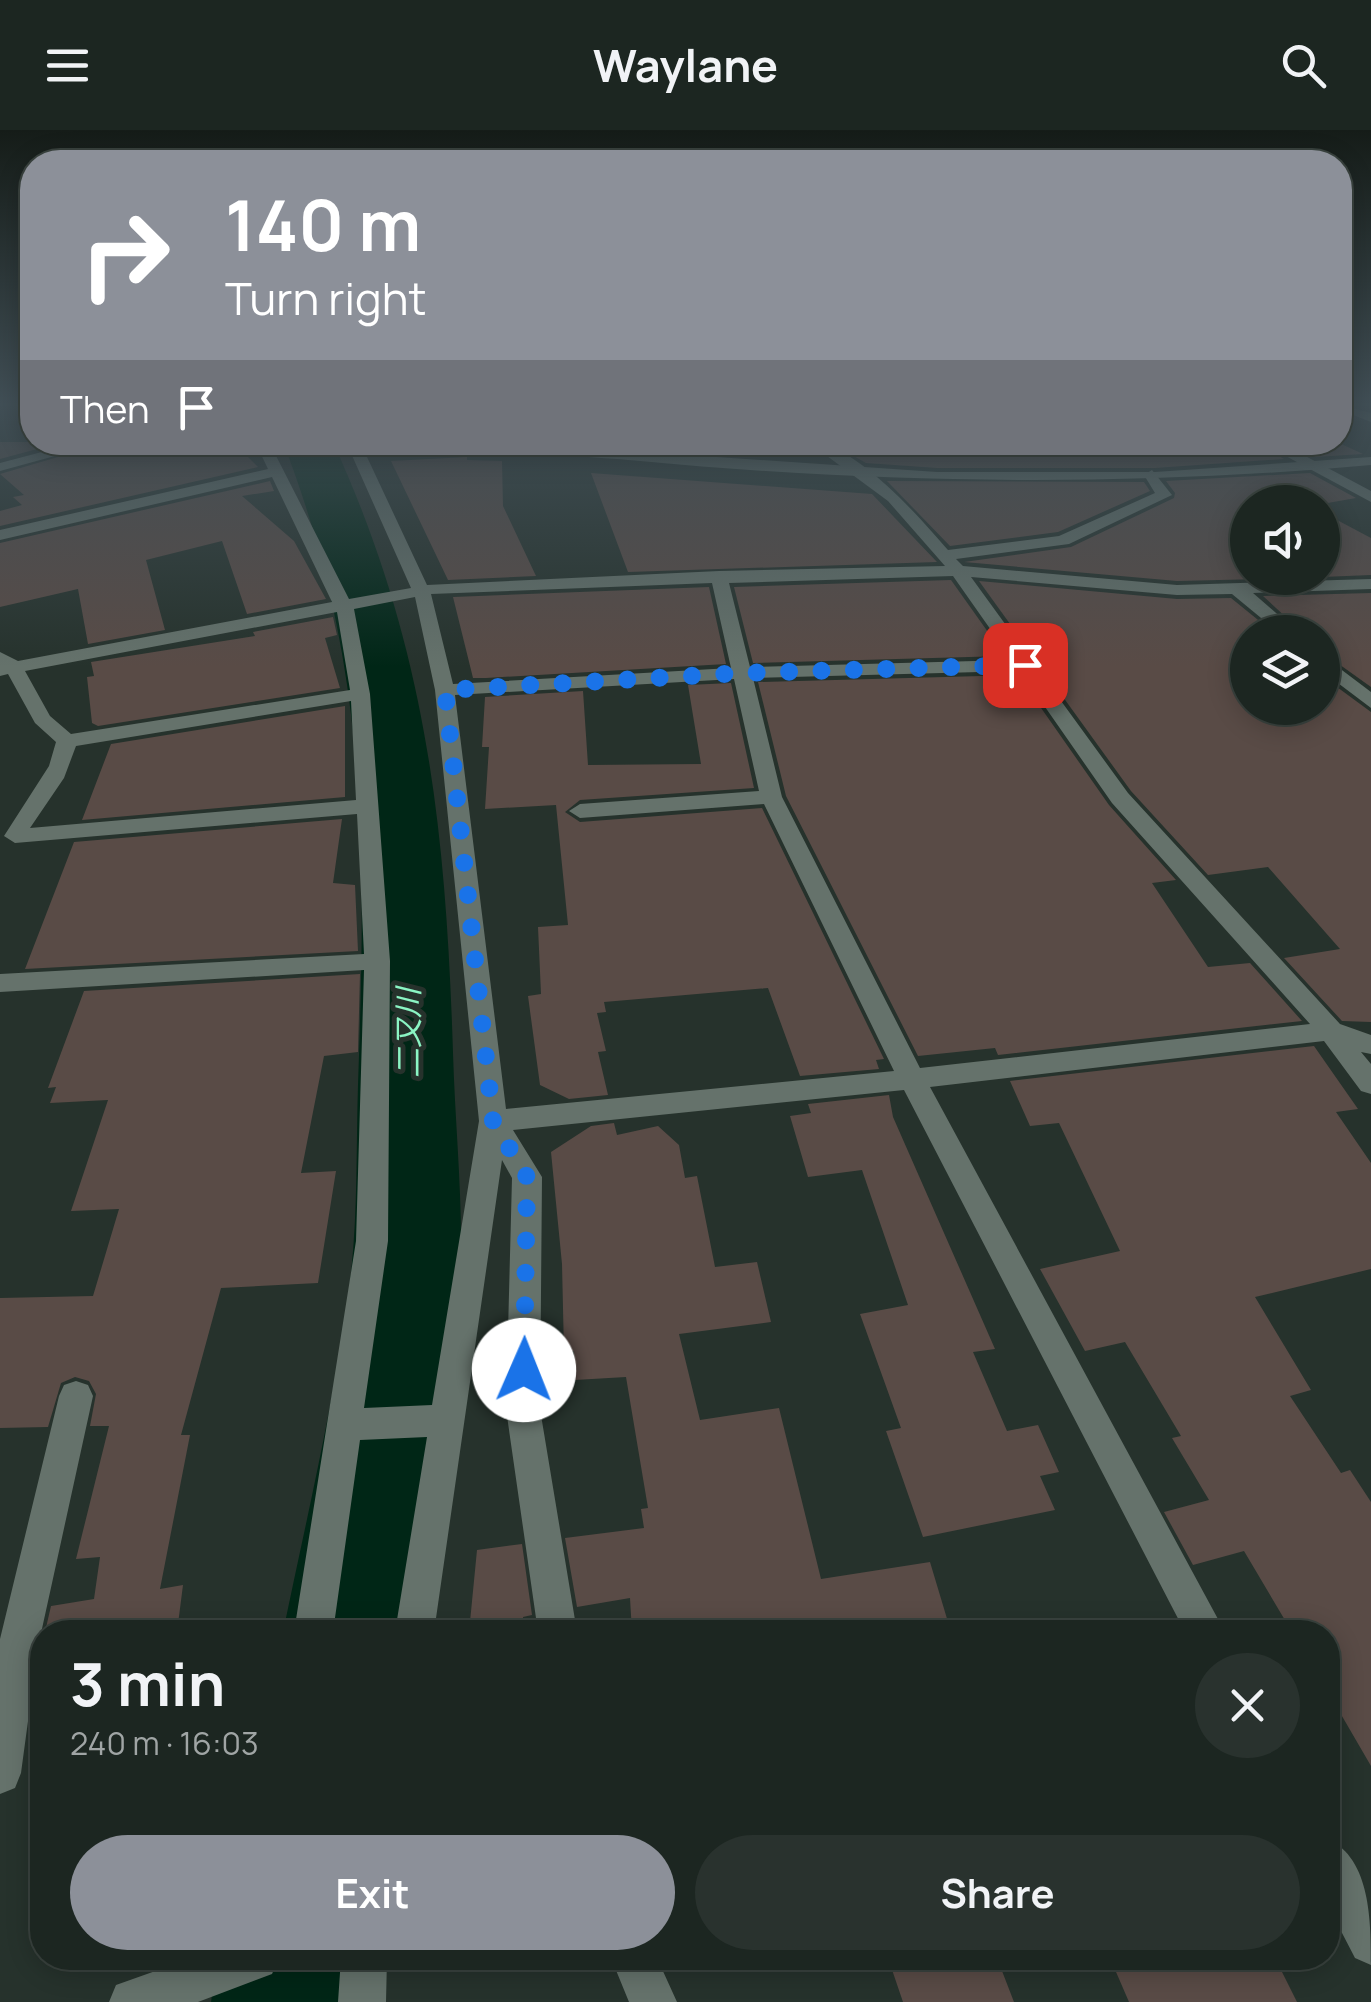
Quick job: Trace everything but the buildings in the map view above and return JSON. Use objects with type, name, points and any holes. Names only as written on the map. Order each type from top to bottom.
[{"type":"street","points":[[0,535],[187,492]]},
{"type":"street","points":[[289,492],[354,604],[378,961],[372,1241],[315,1620]]},
{"type":"street","points":[[374,492],[415,592],[445,690],[493,1121],[417,1620]]},
{"type":"street","points":[[884,492],[951,563],[1120,798],[1332,1031],[1371,1084]]},
{"type":"street","points":[[67,741],[42,719],[4,665],[415,592],[565,579],[719,576],[951,563],[1063,542],[1164,495],[1162,492]]},
{"type":"street","points":[[951,563],[1178,590],[1230,588]]},
{"type":"street","points":[[719,576],[771,797],[912,1080],[1200,1620]]},
{"type":"street","points":[[1340,585],[1371,584]]},
{"type":"street","points":[[1244,595],[1268,615]]},
{"type":"street","points":[[445,690],[742,673],[1025,665]]},
{"type":"street","points":[[1340,676],[1371,702]]},
{"type":"street","points":[[67,741],[360,694]]},
{"type":"street","points":[[67,741],[66,760],[28,808],[15,836],[368,806]]},
{"type":"street","points":[[580,811],[771,797]]},
{"type":"street","points":[[0,819],[28,808]]},
{"type":"street","points":[[0,983],[378,961]]},
{"type":"street","points":[[493,1121],[912,1080],[1332,1031],[1371,1045]]},
{"type":"street","points":[[493,1121],[527,1177],[523,1409],[556,1620]]},
{"type":"street","points":[[0,1774],[18,1647],[76,1396]]},
{"type":"street","points":[[346,1426],[450,1420]]},
{"type":"street","points":[[1340,1883],[1371,1942]]},
{"type":"street","points":[[133,2002],[222,1970]]},
{"type":"street","points":[[362,2002],[363,1970]]},
{"type":"street","points":[[639,1970],[653,2002]]},
{"type":"waterway","name":"二又川","points":[[329,492],[365,596],[382,676],[394,758],[405,922],[407,1258],[388,1414],[353,1620]]},
{"type":"waterway","name":"二又川","points":[[293,2002],[297,1970]]},
{"type":"route","points":[[524,1370],[527,1177],[493,1121],[445,690],[742,673],[1025,665]]}]
